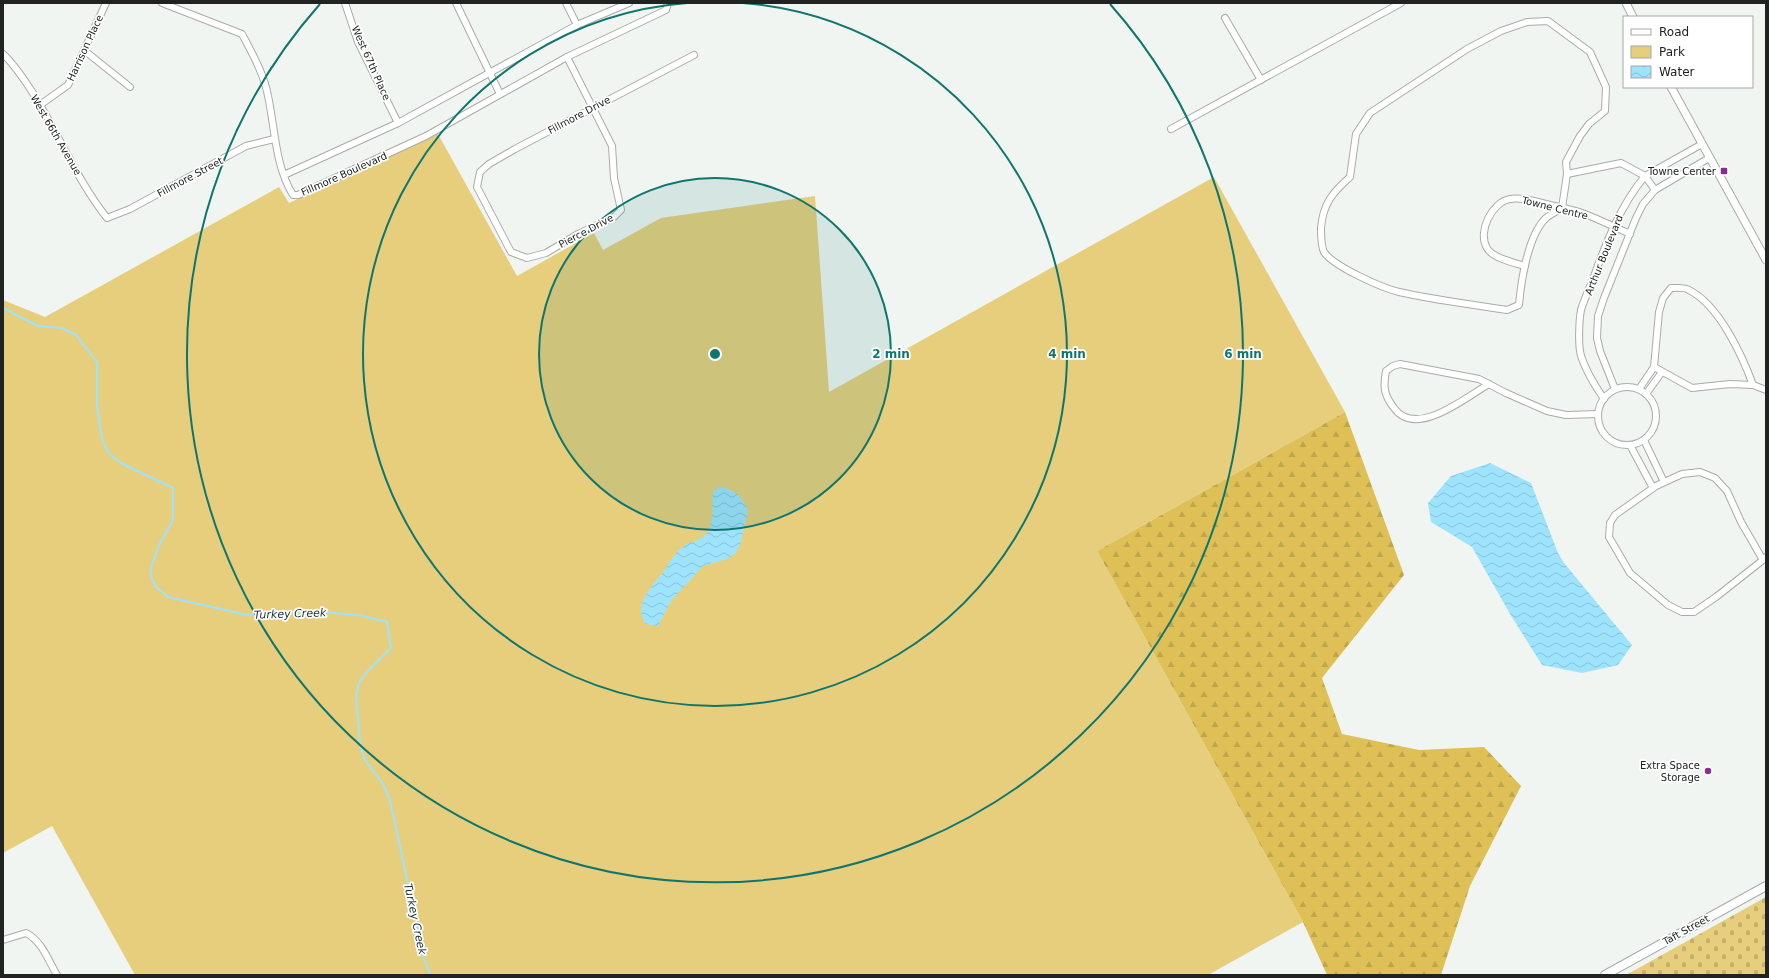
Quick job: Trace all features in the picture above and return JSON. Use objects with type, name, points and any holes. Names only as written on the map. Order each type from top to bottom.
[{"type":"main road","name":"Taft Street","points":[[1606,975],[1766,886]]},
{"type":"street","name":"Harrison Place","points":[[40,105],[68,85],[106,3]]},
{"type":"street","points":[[162,3],[171,5],[242,34],[256,61],[268,95],[274,139],[284,175],[398,123],[577,25],[629,3]]},
{"type":"street","name":"West 67th Place","points":[[345,3],[358,42],[398,123]]},
{"type":"street","points":[[456,3],[500,94]]},
{"type":"street","points":[[566,3],[577,25]]},
{"type":"street","name":"Fillmore Boulevard","points":[[284,175],[288,187],[293,194],[298,195],[426,136],[567,57],[666,10],[668,3]]},
{"type":"street","points":[[1171,130],[1401,3]]},
{"type":"street","points":[[1626,3],[1632,16]]},
{"type":"street","points":[[1225,18],[1261,80]]},
{"type":"street","points":[[1548,21],[1590,52],[1606,87],[1605,111],[1589,124],[1580,136],[1566,162],[1567,174],[1562,208],[1546,218],[1538,230],[1525,266],[1519,305],[1507,310],[1398,292],[1344,269],[1324,252],[1321,237],[1322,220],[1327,202],[1338,188],[1350,177],[1356,134],[1370,112],[1467,48],[1501,31],[1527,22],[1548,21]]},
{"type":"street","points":[[85,51],[130,87]]},
{"type":"street","name":"West 66th Avenue","points":[[3,54],[22,77],[40,105],[93,201],[107,218]]},
{"type":"street","name":"Fillmore Drive","points":[[477,187],[480,172],[489,164],[593,107],[694,55]]},
{"type":"street","name":"Pierce Drive","points":[[477,187],[510,252],[527,258],[546,253],[578,234],[614,217],[621,210],[614,178],[612,146],[567,57]]},
{"type":"street","points":[[1672,88],[1766,260]]},
{"type":"street","name":"Fillmore Street","points":[[107,218],[130,209],[246,146],[274,139]]},
{"type":"street","name":"Arthur Boulevard","points":[[1604,399],[1595,385],[1581,355],[1581,310],[1614,227],[1628,199],[1645,176],[1702,144]]},
{"type":"street","name":"Arthur Boulevard","points":[[1615,389],[1600,351],[1598,338],[1598,316],[1630,234],[1643,204],[1655,190],[1709,158]]},
{"type":"street","points":[[1567,174],[1621,163],[1645,176],[1655,190]]},
{"type":"street","name":"Towne Centre","points":[[1525,266],[1498,257],[1487,249],[1483,234],[1488,218],[1499,203],[1509,199],[1519,198],[1584,214],[1630,234]]},
{"type":"street","points":[[1639,389],[1654,367],[1659,312],[1663,298],[1671,288],[1688,289],[1706,303],[1721,322],[1744,360],[1753,385]]},
{"type":"street","points":[[1489,384],[1434,416],[1422,420],[1410,419],[1398,414],[1386,398],[1384,384],[1386,371],[1393,366],[1400,364],[1480,379],[1489,384],[1506,394],[1547,411],[1566,415],[1598,414]]},
{"type":"street","points":[[1654,367],[1692,388],[1730,384],[1753,385],[1766,390]]},
{"type":"street","points":[[1646,394],[1662,372]]},
{"type":"street","points":[[1627,387],[1639,389],[1646,394],[1655,407],[1655,424],[1649,436],[1644,440],[1630,445],[1617,444],[1607,437],[1600,428],[1598,414],[1604,399],[1615,389],[1627,387]]},
{"type":"street","points":[[1644,440],[1664,482]]},
{"type":"street","points":[[1630,445],[1653,488]]},
{"type":"street","points":[[1700,472],[1715,478],[1727,491],[1741,522],[1764,559],[1716,597],[1694,612],[1682,612],[1668,605],[1630,573],[1609,537],[1610,523],[1615,515],[1664,482],[1682,474],[1700,472]]},
{"type":"street","points":[[3,940],[26,933],[34,937],[57,975]]},
{"type":"green space","points":[[438,134],[517,276],[594,233],[603,250],[661,218],[815,196],[829,392],[1214,177],[1345,412],[1097,551],[1303,922],[1208,975],[135,975],[52,826],[3,853],[3,300],[45,317],[279,187],[289,203]]},
{"type":"green space","points":[[1345,412],[1404,575],[1322,678],[1342,734],[1419,750],[1484,747],[1521,786],[1470,886],[1441,975],[1327,975],[1303,922],[1097,551]]},
{"type":"green space","points":[[1766,897],[1766,975],[1626,975]]},
{"type":"water","points":[[1490,463],[1531,483],[1558,553],[1564,563],[1632,645],[1618,665],[1582,673],[1542,665],[1510,614],[1472,547],[1431,522],[1428,503],[1451,476]]},
{"type":"water","points":[[719,487],[729,489],[737,494],[748,510],[741,542],[736,553],[727,559],[703,566],[671,601],[658,626],[646,624],[642,617],[642,603],[650,589],[680,549],[683,546],[699,539],[708,531],[712,516],[713,492]]},
{"type":"waterway","name":"Turkey Creek","points":[[3,308],[38,326],[62,328],[76,335],[97,362],[97,405],[102,440],[109,454],[121,463],[173,488],[173,520],[159,545],[151,568],[152,579],[156,587],[168,597],[247,615],[310,611],[359,615],[387,622],[391,648],[365,674],[359,683],[356,697],[361,749],[365,760],[383,784],[390,800],[424,959],[430,975]]},
{"type":"place","name":"Towne Center","points":[[1724,171]]},
{"type":"place","name":"Extra Space Storage","points":[[1708,771]]}]
